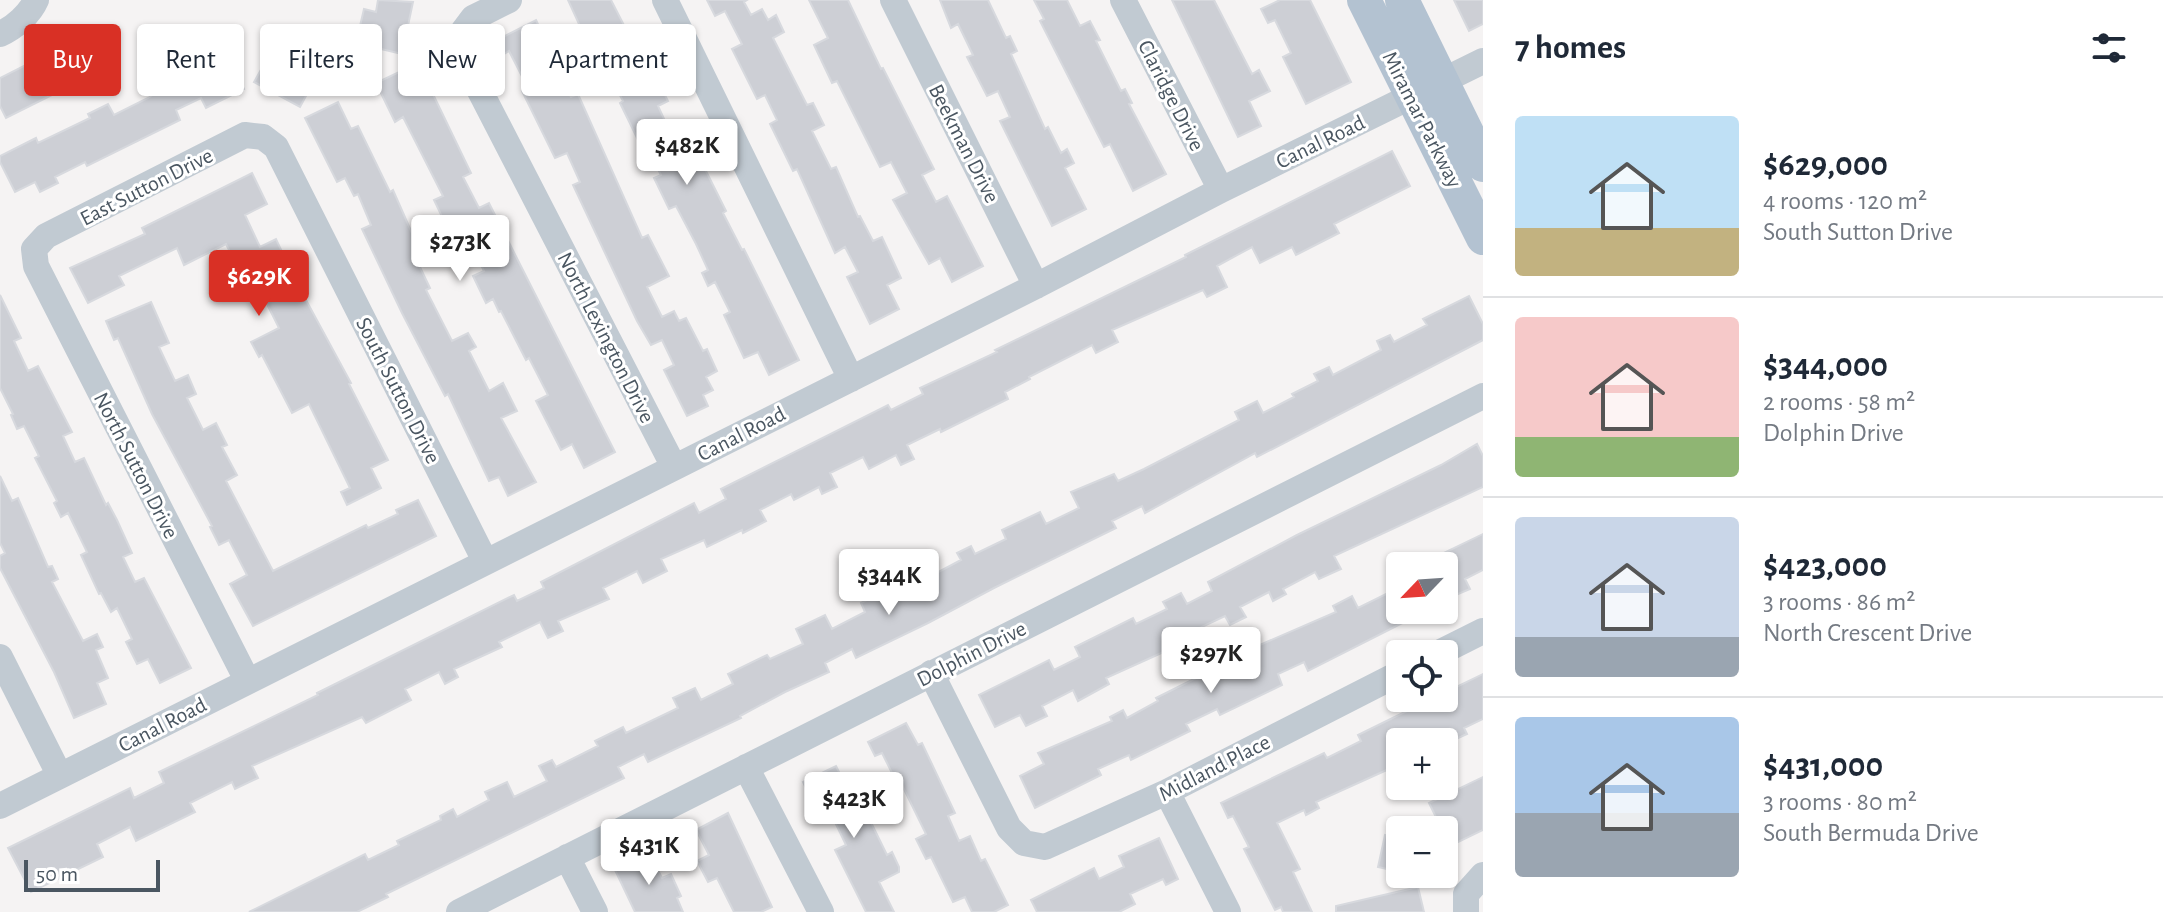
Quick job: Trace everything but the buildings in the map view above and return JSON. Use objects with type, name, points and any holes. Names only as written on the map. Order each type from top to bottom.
[{"type":"main road","name":"Miramar Parkway","points":[[1364,0],[1483,238]]},
{"type":"main road","name":"Miramar Parkway","points":[[1402,0],[1483,165]]},
{"type":"street","points":[[0,34],[10,30],[34,6],[36,0]]},
{"type":"street","name":"North Lexington Drive","points":[[509,0],[473,18],[461,34],[463,58],[674,467]]},
{"type":"street","points":[[665,0],[851,379]]},
{"type":"street","name":"Beekman Drive","points":[[893,0],[1036,286]]},
{"type":"street","name":"Claridge Drive","points":[[1123,0],[1221,190]]},
{"type":"street","name":"Canal Road","points":[[0,806],[1483,61]]},
{"type":"street","name":"East Sutton Drive","points":[[34,249],[46,236],[245,135],[263,137]]},
{"type":"street","name":"South Sutton Drive","points":[[263,137],[276,147],[485,561]]},
{"type":"street","name":"North Sutton Drive","points":[[34,249],[36,266],[247,680]]},
{"type":"street","name":"Dolphin Drive","points":[[459,912],[1483,396]]},
{"type":"street","points":[[1458,644],[1483,631]]},
{"type":"street","points":[[0,657],[60,776]]},
{"type":"street","name":"Midland Place","points":[[931,673],[1009,828],[1024,843],[1045,847],[1167,792],[1386,680]]},
{"type":"street","points":[[746,767],[821,912]]},
{"type":"street","points":[[1167,792],[1228,912]]},
{"type":"street","points":[[567,857],[595,912]]}]
